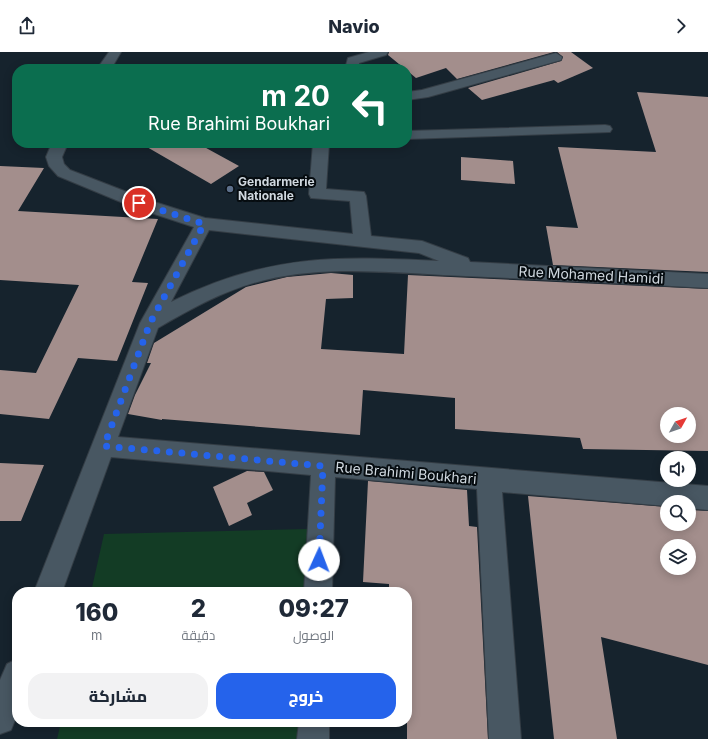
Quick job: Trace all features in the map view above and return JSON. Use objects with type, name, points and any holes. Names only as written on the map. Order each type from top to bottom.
[{"type":"street","points":[[107,64],[115,52]]},
{"type":"street","points":[[353,64],[353,61],[372,53]]},
{"type":"street","points":[[412,95],[423,94],[556,57]]},
{"type":"street","points":[[412,135],[605,129]]},
{"type":"street","points":[[58,148],[54,157],[58,166],[64,173],[139,203],[204,224],[422,247],[475,269]]},
{"type":"street","points":[[321,148],[317,194],[358,196],[363,241]]},
{"type":"street","points":[[50,587],[150,323],[204,224]]},
{"type":"street","name":"Rue Mohamed Hamidi","points":[[150,323],[179,306],[215,289],[267,272],[297,267],[358,264],[708,281]]},
{"type":"street","name":"Rue Brahimi Boukhari","points":[[104,446],[708,498]]},
{"type":"street","points":[[318,587],[323,466]]},
{"type":"street","points":[[489,480],[505,739]]},
{"type":"street","points":[[0,719],[12,687]]},
{"type":"street","points":[[313,739],[314,727]]},
{"type":"green space","points":[[309,529],[308,587],[92,587],[104,534]]},
{"type":"green space","points":[[60,727],[306,727],[305,739],[57,739]]},
{"type":"building","points":[[389,52],[554,52],[457,79],[446,68],[416,78],[412,75],[412,64],[399,64],[388,55]]},
{"type":"building","points":[[557,52],[571,52],[593,68],[558,83],[554,80],[482,100],[468,88],[561,61],[563,57]]},
{"type":"building","points":[[637,92],[708,97],[708,272],[553,265],[546,226],[578,228],[558,147],[656,152]]},
{"type":"building","points":[[149,148],[206,148],[239,166],[211,184]]},
{"type":"building","points":[[461,157],[513,161],[515,184],[461,180]]},
{"type":"building","points":[[0,166],[44,168],[18,211],[158,219],[132,282],[148,283],[117,361],[78,358],[49,419],[0,414],[0,370],[36,373],[79,285],[0,280]]},
{"type":"building","points":[[331,273],[353,275],[353,298],[326,299],[321,349],[404,354],[408,275],[708,289],[708,451],[583,449],[580,438],[455,429],[455,398],[363,390],[360,435],[162,420],[128,414],[135,395],[151,363],[147,363],[154,343],[246,287],[287,277]]},
{"type":"building","points":[[0,463],[44,465],[21,521],[0,521]]},
{"type":"building","points":[[247,471],[264,472],[273,490],[247,503],[252,515],[229,526],[213,487]]},
{"type":"building","points":[[368,481],[467,490],[469,526],[477,527],[488,739],[407,739],[407,727],[412,727],[412,587],[389,587],[389,584],[363,582]]},
{"type":"building","points":[[528,496],[660,506],[660,531],[696,531],[696,510],[708,511],[708,665],[601,637],[617,739],[554,739]]},
{"type":"place","name":"Gendarmerie Nationale","points":[[230,189]]},
{"type":"route","points":[[139,203],[204,224],[150,323],[104,446],[323,466],[319,560]]}]
